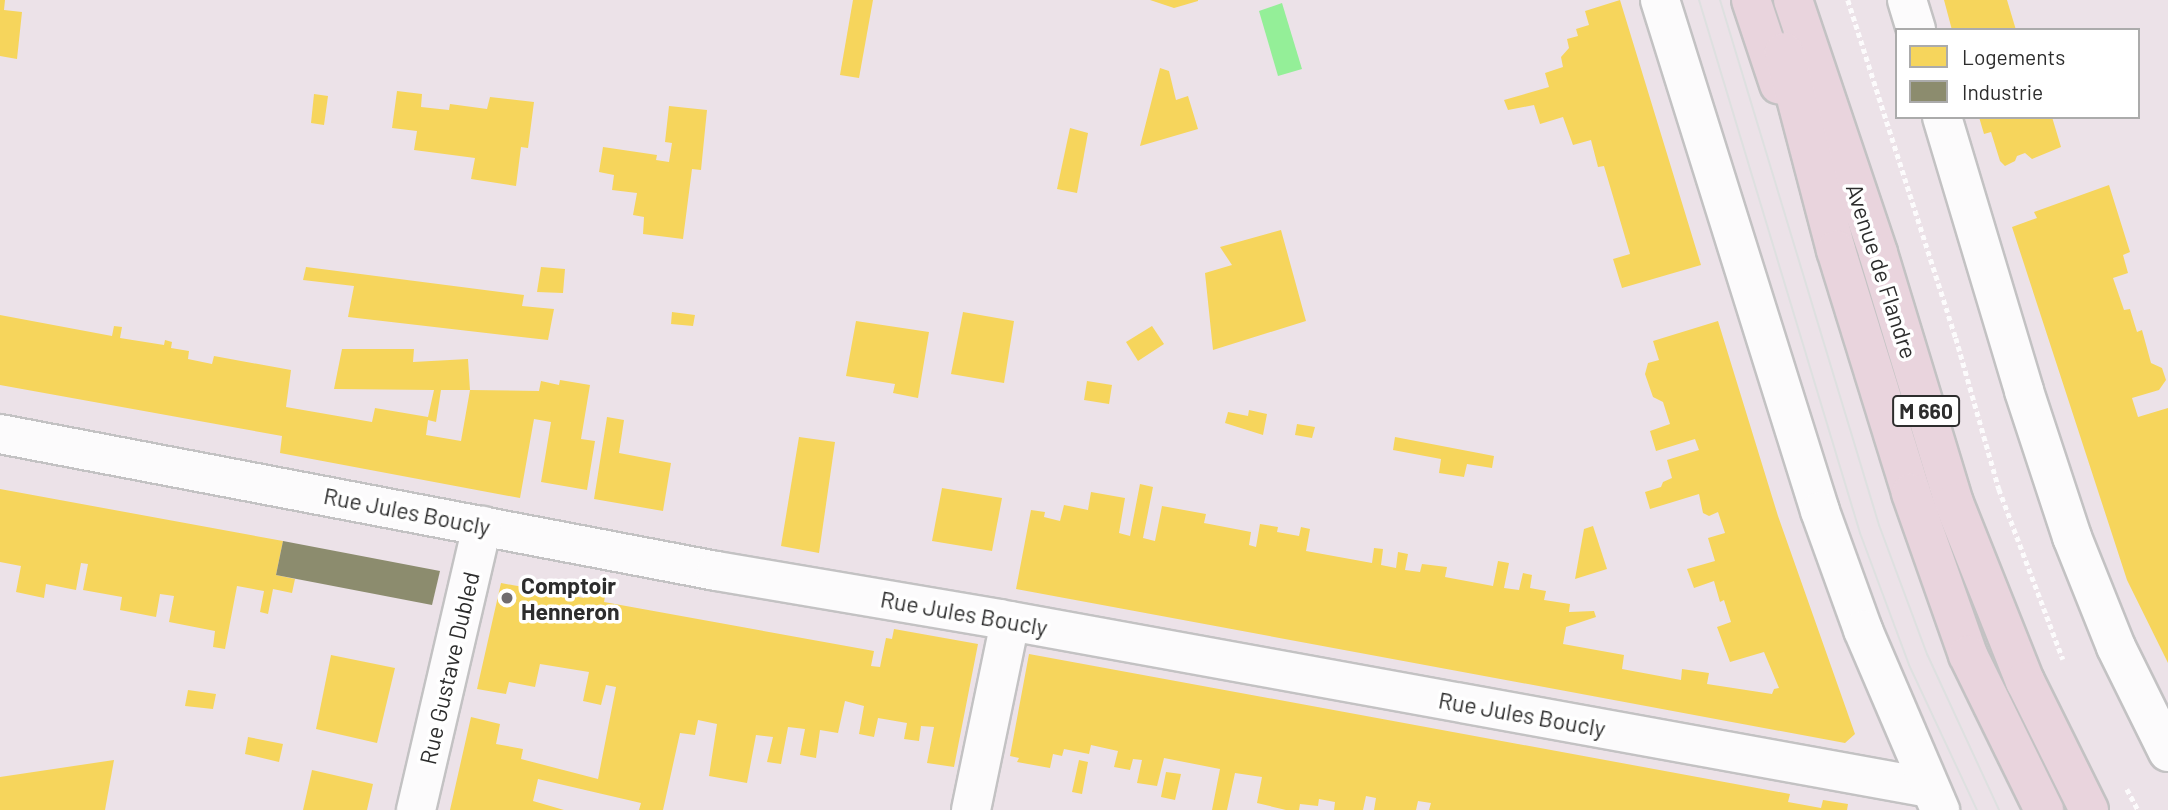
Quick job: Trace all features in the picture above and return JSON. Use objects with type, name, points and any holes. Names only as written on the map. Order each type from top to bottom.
[{"type":"main road","name":"M 660","points":[[1751,0],[1836,250]]},
{"type":"main road","name":"Avenue de Flandre","points":[[1769,0],[1836,250],[1911,493],[1968,655],[2044,810]]},
{"type":"main road","name":"Avenue de Flandre","points":[[1793,0],[1878,253],[1954,503],[1978,569],[2025,681],[2089,810]]},
{"type":"main road","name":"M 660","points":[[1812,0],[1878,253]]},
{"type":"street","points":[[1660,0],[1820,511],[1863,631],[1935,799]]},
{"type":"street","points":[[1907,0],[1915,28]]},
{"type":"street","points":[[1943,119],[2024,391],[2072,537],[2116,647],[2168,752]]},
{"type":"street","name":"Rue Jules Boucly","points":[[0,434],[716,571],[1010,621],[1935,799]]},
{"type":"street","name":"Rue Gustave Dubled","points":[[416,810],[482,526]]},
{"type":"street","points":[[971,810],[1010,621]]},
{"type":"path","points":[[1848,0],[1956,338],[1999,489],[2065,664]]},
{"type":"path","points":[[2123,781],[2138,810]]},
{"type":"shaded area","points":[[1282,3],[1302,69],[1278,76],[1259,11]]},
{"type":"building: Logements","points":[[0,0],[5,0],[4,10],[22,12],[17,59],[0,56]]},
{"type":"building: Logements","points":[[853,0],[873,0],[859,78],[840,75]]},
{"type":"building: Logements","points":[[1150,0],[1198,0],[1198,1],[1174,8]]},
{"type":"building: Logements","points":[[1620,0],[1701,265],[1622,288],[1613,259],[1630,254],[1604,166],[1598,167],[1591,140],[1573,145],[1563,117],[1540,124],[1534,105],[1508,110],[1504,100],[1549,87],[1545,73],[1563,67],[1561,57],[1569,48],[1567,39],[1578,36],[1576,29],[1589,25],[1585,11]]},
{"type":"building: Logements","points":[[1944,0],[2007,0],[2015,28],[1951,28]]},
{"type":"building: Logements","points":[[1160,68],[1169,71],[1176,100],[1188,96],[1198,129],[1140,146]]},
{"type":"building: Logements","points":[[397,91],[422,94],[421,107],[449,110],[450,104],[487,109],[490,97],[534,102],[528,148],[521,147],[516,186],[471,179],[475,158],[414,150],[417,131],[392,128]]},
{"type":"building: Logements","points":[[314,94],[328,96],[324,125],[311,123]]},
{"type":"building: Logements","points":[[669,106],[707,110],[701,170],[692,169],[683,239],[643,234],[644,217],[633,215],[637,193],[612,190],[614,175],[599,172],[603,147],[657,155],[656,160],[669,162],[672,143],[665,142]]},
{"type":"building: Logements","points":[[1980,119],[2053,119],[2061,147],[2032,159],[2025,153],[2005,166],[2000,161],[1991,132],[1984,134]]},
{"type":"building: Logements","points":[[1070,128],[1088,133],[1077,193],[1057,189]]},
{"type":"building: Logements","points":[[2109,185],[2130,252],[2123,255],[2128,273],[2113,278],[2124,310],[2130,309],[2137,332],[2142,330],[2151,363],[2162,368],[2166,380],[2159,390],[2132,398],[2138,417],[2168,408],[2168,663],[2127,580],[2012,227],[2037,218],[2034,212]]},
{"type":"building: Logements","points":[[1281,230],[1306,321],[1213,350],[1205,273],[1232,265],[1220,247]]},
{"type":"building: Logements","points":[[306,267],[524,295],[522,306],[554,309],[548,340],[348,317],[354,286],[303,280]]},
{"type":"building: Logements","points":[[541,267],[565,269],[563,293],[537,292]]},
{"type":"building: Logements","points":[[672,312],[695,315],[693,326],[671,324]]},
{"type":"building: Logements","points":[[963,312],[1014,321],[1004,383],[951,374]]},
{"type":"building: Logements","points":[[0,315],[112,336],[114,326],[122,327],[120,338],[164,345],[165,340],[172,342],[171,348],[189,351],[188,359],[212,364],[214,356],[291,370],[286,407],[372,422],[375,408],[428,417],[434,390],[334,389],[342,349],[414,349],[413,362],[468,359],[470,390],[539,391],[541,381],[559,385],[560,380],[590,385],[581,439],[595,441],[587,490],[541,482],[551,422],[534,419],[520,498],[280,453],[282,436],[0,385]],"holes":[[[441,390],[470,390],[461,441],[426,435],[428,420],[436,422]]]},
{"type":"building: Logements","points":[[856,321],[929,332],[918,398],[893,393],[895,384],[846,376]]},
{"type":"building: Logements","points":[[1718,321],[1778,516],[1855,734],[1845,743],[1016,589],[1031,510],[1045,512],[1044,517],[1060,521],[1064,505],[1088,510],[1091,492],[1125,498],[1119,533],[1130,536],[1140,484],[1153,487],[1143,538],[1155,541],[1162,506],[1206,514],[1204,523],[1251,532],[1249,545],[1256,547],[1260,524],[1278,527],[1277,532],[1299,536],[1301,527],[1310,529],[1306,551],[1372,563],[1374,548],[1383,549],[1381,565],[1396,568],[1398,552],[1408,554],[1405,570],[1420,572],[1422,564],[1447,567],[1445,577],[1493,586],[1498,561],[1509,563],[1504,588],[1519,590],[1523,573],[1532,575],[1530,588],[1546,591],[1544,600],[1570,604],[1569,612],[1594,611],[1596,617],[1566,627],[1563,644],[1624,655],[1622,669],[1681,680],[1682,669],[1709,673],[1707,684],[1772,694],[1774,689],[1779,688],[1764,652],[1730,662],[1717,627],[1731,622],[1724,600],[1720,602],[1714,581],[1694,588],[1687,569],[1715,561],[1708,538],[1725,533],[1718,512],[1709,516],[1703,513],[1699,494],[1650,509],[1645,492],[1661,487],[1663,482],[1672,478],[1667,460],[1699,450],[1695,439],[1656,451],[1650,431],[1670,424],[1663,402],[1653,397],[1645,374],[1648,363],[1659,360],[1653,341]]},
{"type":"building: Logements","points":[[1152,326],[1164,344],[1138,361],[1126,342]]},
{"type":"building: Logements","points":[[1087,381],[1112,385],[1109,404],[1084,400]]},
{"type":"building: Logements","points":[[1249,410],[1267,414],[1263,435],[1225,423],[1228,412],[1248,416]]},
{"type":"building: Logements","points":[[607,417],[624,420],[619,453],[671,463],[663,511],[594,499]]},
{"type":"building: Logements","points":[[1297,424],[1315,427],[1312,438],[1295,435]]},
{"type":"building: Logements","points":[[799,437],[835,442],[819,553],[781,546]]},
{"type":"building: Logements","points":[[1395,437],[1494,456],[1492,468],[1467,464],[1464,477],[1439,473],[1441,459],[1393,450]]},
{"type":"building: Logements","points":[[942,488],[1002,498],[992,551],[932,541]]},
{"type":"building: Logements","points":[[0,489],[283,541],[276,575],[295,579],[292,593],[273,589],[268,614],[260,612],[264,591],[237,586],[225,649],[213,647],[215,631],[169,622],[174,596],[160,594],[156,617],[120,610],[122,597],[83,590],[88,564],[81,563],[76,590],[46,584],[44,598],[16,592],[21,566],[0,562]]},
{"type":"building: Logements","points":[[1593,526],[1607,569],[1575,579],[1584,529]]},
{"type":"building: Logements","points":[[501,583],[584,598],[586,587],[606,591],[604,602],[874,651],[871,666],[880,667],[886,638],[892,639],[894,629],[978,644],[954,767],[927,763],[934,727],[921,726],[919,741],[904,739],[907,723],[878,718],[874,737],[859,734],[864,706],[845,701],[838,733],[820,730],[816,758],[800,755],[805,729],[788,727],[781,764],[767,762],[773,737],[756,735],[747,783],[709,776],[717,724],[698,720],[695,735],[680,733],[663,810],[639,810],[641,803],[538,779],[533,801],[564,810],[450,810],[471,717],[500,724],[496,744],[523,749],[521,759],[598,779],[616,687],[606,685],[601,705],[583,701],[589,672],[540,664],[535,687],[509,682],[506,694],[477,689]]},
{"type":"building: Logements","points":[[1029,654],[1790,794],[1788,802],[1821,808],[1823,800],[1848,804],[1847,810],[1429,810],[1431,803],[1418,801],[1416,810],[1374,810],[1376,798],[1366,796],[1363,810],[1334,810],[1335,802],[1319,799],[1318,806],[1300,804],[1299,810],[1286,810],[1257,803],[1262,777],[1235,773],[1227,810],[1212,810],[1220,769],[1164,758],[1157,786],[1137,783],[1142,760],[1133,759],[1130,770],[1114,767],[1118,751],[1091,745],[1089,754],[1064,749],[1062,756],[1053,754],[1050,768],[1017,762],[1019,758],[1010,756]]},
{"type":"building: Logements","points":[[331,655],[395,668],[377,743],[316,729]]},
{"type":"building: Logements","points":[[188,690],[216,694],[213,709],[185,706]]},
{"type":"building: Logements","points":[[248,737],[283,744],[279,762],[245,754]]},
{"type":"building: Logements","points":[[114,760],[105,810],[0,810],[0,777]]},
{"type":"building: Logements","points":[[1079,760],[1088,762],[1082,794],[1072,792]]},
{"type":"building: Logements","points":[[312,770],[373,784],[367,810],[303,810]]},
{"type":"building: Logements","points":[[1166,772],[1181,774],[1175,800],[1161,797]]},
{"type":"building: Industrie","points":[[283,541],[440,571],[432,605],[276,575]]},
{"type":"tram line","points":[[1699,0],[1860,533],[1909,665],[1977,810]]},
{"type":"tram line","points":[[1720,0],[1879,525],[1927,654],[1999,810]]},
{"type":"place","name":"Comptoir Henneron","points":[[507,598]]}]
